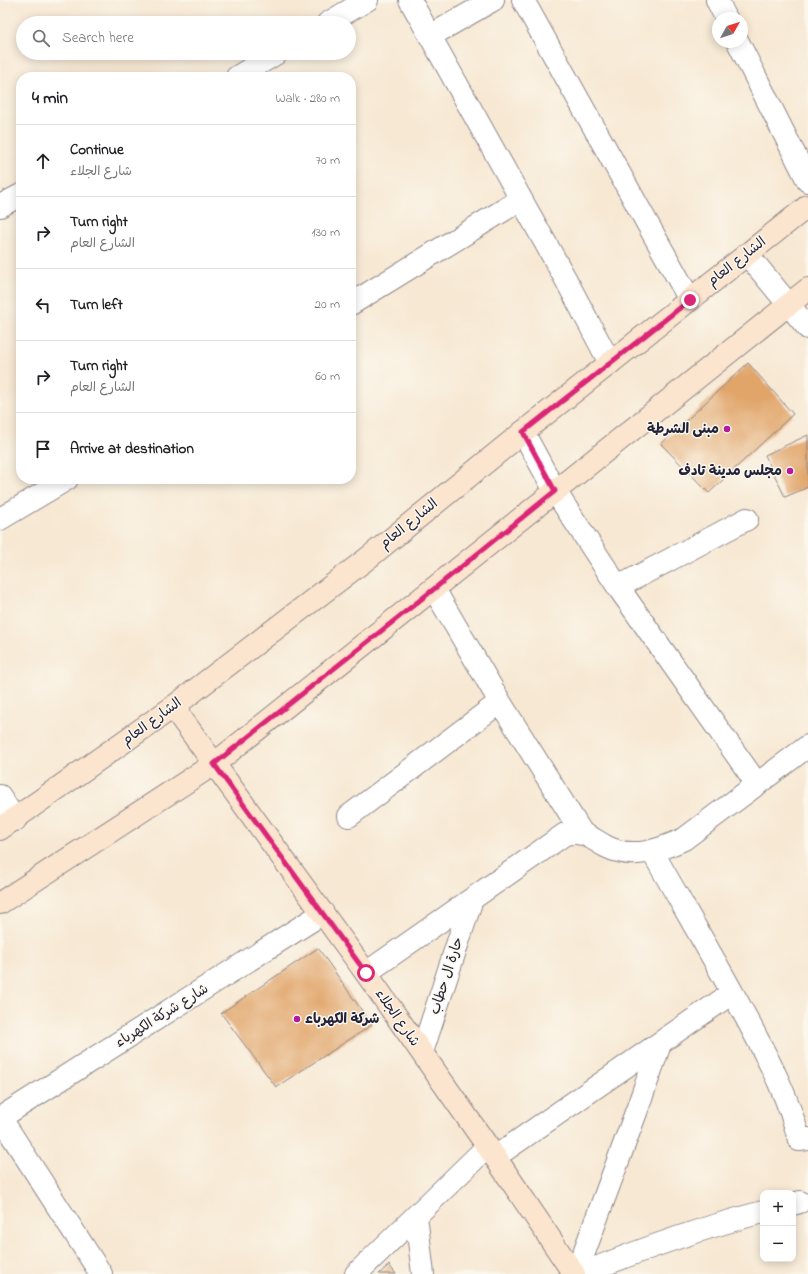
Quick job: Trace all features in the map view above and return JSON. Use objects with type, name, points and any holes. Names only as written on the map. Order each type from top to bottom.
[{"type":"main road","name":"الشارع العام","points":[[7,824],[173,707],[368,558],[523,432],[808,206]]},
{"type":"main road","points":[[0,903],[214,764],[434,589],[787,304],[808,289]]},
{"type":"main road","name":"شارع الجلاء","points":[[173,707],[366,973],[575,1274]]},
{"type":"street","points":[[340,16],[367,0]]},
{"type":"street","points":[[410,0],[520,200],[565,278],[610,363]]},
{"type":"street","points":[[430,36],[493,0]]},
{"type":"street","points":[[522,0],[690,300]]},
{"type":"street","points":[[717,0],[723,12]]},
{"type":"street","points":[[741,48],[808,181]]},
{"type":"street","points":[[245,72],[265,60]]},
{"type":"street","points":[[0,206],[16,198]]},
{"type":"street","points":[[356,301],[520,200]]},
{"type":"street","points":[[747,254],[808,328]]},
{"type":"street","points":[[523,432],[555,491],[618,587],[757,784]]},
{"type":"street","points":[[0,519],[59,484]]},
{"type":"street","points":[[618,587],[747,519]]},
{"type":"street","points":[[434,589],[500,702],[582,833]]},
{"type":"street","points":[[349,816],[500,702]]},
{"type":"street","points":[[366,973],[565,834],[574,832],[582,833],[591,836],[607,847],[616,851],[639,854],[668,846],[684,839],[808,746]]},
{"type":"street","points":[[0,796],[7,824]]},
{"type":"street","points":[[652,851],[732,992],[776,1076],[788,1102],[799,1140],[808,1138]]},
{"type":"street","name":"حارة ال حطاب","points":[[422,1052],[472,899]]},
{"type":"street","name":"شارع شركة الكهرباء","points":[[0,1118],[323,913]]},
{"type":"street","points":[[356,1274],[416,1216],[491,1152],[660,1044],[732,992]]},
{"type":"street","points":[[575,1274],[638,1107],[660,1044]]},
{"type":"street","points":[[0,1118],[101,1274]]},
{"type":"street","points":[[581,1274],[672,1239],[760,1213]]},
{"type":"street","points":[[416,1216],[423,1274]]},
{"type":"building","name":"مبنى الشرطة","points":[[748,363],[793,414],[709,493],[661,444]]},
{"type":"building","name":"مجلس مدينة تادف","points":[[808,435],[808,487],[785,497],[765,455]]},
{"type":"building","name":"شركة الكهرباء","points":[[318,948],[372,1025],[276,1087],[221,1013]]},
{"type":"building","points":[[389,1265],[396,1274],[379,1274]]},
{"type":"place","name":"مبنى الشرطة","points":[[727,429]]},
{"type":"place","name":"مجلس مدينة تادف","points":[[790,471]]},
{"type":"place","name":"شركة الكهرباء","points":[[297,1019]]},
{"type":"route","points":[[366,973],[214,764],[555,491],[523,432],[690,300]]}]
